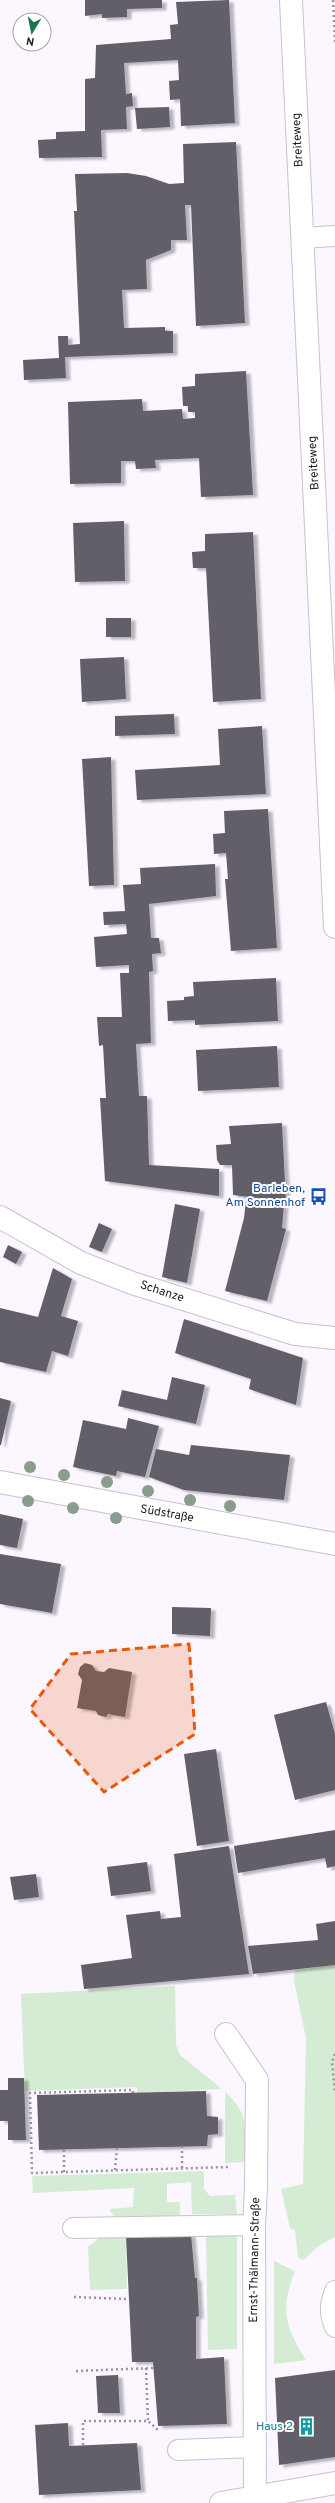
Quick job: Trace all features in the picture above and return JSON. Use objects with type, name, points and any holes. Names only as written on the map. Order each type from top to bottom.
[{"type":"street","name":"Breiteweg","points":[[291,0],[335,927]]},
{"type":"street","name":"Schanze","points":[[0,1217],[81,1263],[132,1283],[295,1334],[335,1338]]},
{"type":"street","name":"Südstraße","points":[[0,1482],[335,1544]]},
{"type":"street","name":"Ernst-Thälmann-Straße","points":[[226,2034],[257,2080],[254,2225],[255,2496]]},
{"type":"street","points":[[220,2503],[335,2483]]},
{"type":"lane","points":[[303,238],[335,236]]},
{"type":"lane","points":[[73,2228],[254,2225]]},
{"type":"lane","points":[[335,2290],[330,2304],[331,2317],[335,2327]]},
{"type":"lane","points":[[178,2450],[254,2447]]},
{"type":"path","points":[[333,0],[335,42]]},
{"type":"path","points":[[335,2054],[332,2062],[335,2092]]},
{"type":"path","points":[[133,2093],[133,2090],[30,2093],[32,2173],[256,2167]]},
{"type":"path","points":[[182,2147],[182,2168]]},
{"type":"path","points":[[115,2170],[117,2148]]},
{"type":"path","points":[[64,2150],[64,2172]]},
{"type":"path","points":[[74,2297],[127,2299]]},
{"type":"path","points":[[146,2368],[148,2421],[178,2450]]},
{"type":"path","points":[[76,2371],[153,2368]]},
{"type":"path","points":[[83,2445],[83,2421],[148,2421]]},
{"type":"highlighted area","points":[[189,1644],[195,1734],[104,1792],[30,1709],[71,1654]]},
{"type":"green space","points":[[335,1965],[335,2237],[320,2245],[303,2260],[298,2258],[295,2230],[290,2228],[281,2189],[303,2184],[306,2038],[294,1981],[295,1970]]},
{"type":"green space","points":[[175,1986],[176,2045],[180,2055],[222,2089],[137,2093],[137,2087],[25,2091],[21,1994]]},
{"type":"green space","points":[[225,2092],[233,2100],[243,2115],[246,2132],[246,2162],[225,2163]]},
{"type":"green space","points":[[204,2171],[204,2189],[210,2196],[235,2195],[237,2214],[192,2214],[191,2182],[167,2184],[167,2202],[180,2202],[180,2215],[116,2219],[109,2209],[133,2207],[134,2188],[33,2193],[32,2176]]},
{"type":"green space","points":[[237,2234],[237,2349],[208,2350],[206,2235]]},
{"type":"green space","points":[[126,2237],[127,2289],[90,2290],[88,2247],[99,2238]]},
{"type":"green space","points":[[274,2261],[295,2271],[287,2296],[287,2317],[293,2338],[306,2360],[274,2364]]},
{"type":"building","points":[[85,0],[162,0],[162,8],[127,9],[127,17],[102,18],[102,14],[85,16]]},
{"type":"building","points":[[229,0],[235,123],[181,126],[180,99],[170,100],[169,81],[179,80],[178,60],[124,63],[126,94],[132,93],[133,106],[126,107],[127,129],[101,130],[102,157],[39,158],[38,140],[56,139],[56,132],[85,131],[85,79],[95,78],[96,45],[171,39],[170,25],[178,24],[176,2]]},
{"type":"building","points":[[169,107],[170,127],[137,129],[135,108]]},
{"type":"building","points":[[236,142],[245,323],[196,326],[191,205],[185,205],[187,240],[171,240],[171,250],[146,260],[147,289],[122,290],[124,328],[165,327],[165,331],[173,331],[173,353],[65,357],[66,378],[24,380],[23,360],[59,358],[58,336],[68,336],[68,345],[80,344],[74,211],[77,211],[75,174],[127,173],[146,176],[169,184],[184,183],[183,144]]},
{"type":"building","points":[[246,371],[253,495],[201,497],[199,458],[155,460],[156,468],[136,469],[135,461],[121,461],[121,483],[70,484],[68,402],[142,399],[143,411],[182,409],[183,419],[195,418],[195,412],[188,412],[188,406],[183,406],[182,387],[195,386],[195,374]]},
{"type":"building","points":[[124,521],[125,581],[75,582],[73,523]]},
{"type":"building","points":[[253,532],[261,699],[213,702],[206,568],[193,568],[192,552],[205,551],[205,534]]},
{"type":"building","points":[[106,618],[131,618],[131,637],[106,637]]},
{"type":"building","points":[[124,657],[126,699],[82,702],[80,659]]},
{"type":"building","points":[[174,714],[175,734],[115,736],[115,716]]},
{"type":"building","points":[[262,726],[266,794],[137,800],[135,770],[220,765],[218,729]]},
{"type":"building","points":[[111,757],[114,885],[89,886],[82,759]]},
{"type":"building","points":[[268,809],[277,948],[231,951],[225,879],[228,879],[226,853],[214,854],[213,834],[225,833],[224,811]]},
{"type":"building","points":[[215,864],[216,896],[149,904],[151,938],[159,938],[161,953],[152,954],[153,971],[149,972],[151,1043],[136,1044],[139,1096],[147,1096],[149,1165],[219,1169],[219,1196],[105,1181],[100,1098],[106,1098],[103,1045],[99,1046],[97,1017],[122,1017],[120,973],[129,973],[129,965],[96,967],[94,937],[127,934],[126,924],[104,925],[103,912],[125,911],[123,885],[141,884],[140,868]]},
{"type":"building","points":[[276,978],[278,1021],[195,1025],[195,1020],[168,1021],[167,1001],[184,1000],[184,997],[194,996],[193,982]]},
{"type":"building","points":[[277,1046],[279,1087],[198,1091],[196,1050]]},
{"type":"building","points":[[282,1123],[286,1202],[233,1195],[232,1165],[220,1165],[217,1160],[216,1145],[231,1144],[229,1126]]},
{"type":"building","points":[[246,1200],[284,1205],[282,1228],[286,1229],[267,1301],[225,1291],[244,1218]]},
{"type":"building","points":[[175,1204],[200,1209],[187,1283],[162,1277]]},
{"type":"building","points":[[99,1223],[112,1229],[102,1252],[89,1247]]},
{"type":"building","points":[[8,1245],[22,1252],[16,1264],[3,1257]]},
{"type":"building","points":[[53,1268],[72,1279],[61,1316],[78,1321],[68,1356],[52,1351],[46,1372],[0,1362],[0,1308],[38,1317]]},
{"type":"building","points":[[184,1319],[303,1358],[296,1405],[249,1389],[251,1379],[175,1353]]},
{"type":"building","points":[[172,1377],[205,1385],[196,1424],[118,1406],[122,1390],[167,1400]]},
{"type":"building","points":[[0,1398],[11,1401],[1,1445],[0,1445]]},
{"type":"building","points":[[128,1418],[159,1426],[145,1477],[117,1471],[116,1476],[73,1467],[83,1420],[126,1429]]},
{"type":"building","points":[[191,1445],[290,1455],[284,1500],[184,1490],[149,1477],[156,1449],[189,1455]]},
{"type":"building","points":[[0,1514],[23,1519],[17,1548],[0,1545]]},
{"type":"building","points":[[0,1554],[61,1564],[52,1613],[0,1604]]},
{"type":"building","points":[[172,1607],[211,1608],[210,1636],[172,1634]]},
{"type":"building","points":[[85,1663],[92,1665],[96,1671],[104,1672],[109,1668],[132,1672],[125,1717],[108,1714],[106,1717],[98,1715],[96,1711],[77,1708],[82,1680],[78,1674],[80,1667]]},
{"type":"building","points":[[326,1702],[335,1734],[335,1790],[295,1800],[274,1715]]},
{"type":"building","points":[[216,1749],[229,1841],[197,1846],[184,1754]]},
{"type":"building","points":[[335,1830],[335,1866],[327,1868],[325,1858],[238,1873],[234,1846]]},
{"type":"building","points":[[229,1846],[249,1974],[84,1989],[81,1965],[132,1958],[126,1915],[160,1911],[161,1919],[181,1917],[174,1854]]},
{"type":"building","points":[[147,1862],[151,1891],[111,1896],[107,1867]]},
{"type":"building","points":[[36,1874],[39,1897],[14,1900],[10,1877]]},
{"type":"building","points":[[335,1921],[335,1965],[253,1974],[248,1946],[318,1940],[316,1924]]},
{"type":"building","points":[[8,2078],[24,2078],[26,2140],[8,2140],[8,2121],[0,2121],[0,2090],[8,2090]]},
{"type":"building","points":[[206,2091],[207,2116],[218,2117],[218,2134],[208,2135],[207,2146],[39,2150],[37,2095]]},
{"type":"building","points":[[191,2234],[195,2278],[197,2278],[199,2316],[196,2317],[196,2359],[224,2357],[227,2424],[158,2426],[153,2362],[132,2362],[126,2237]]},
{"type":"building","name":"Haus 2","points":[[335,2370],[335,2457],[279,2465],[275,2378]]},
{"type":"building","points":[[118,2375],[120,2413],[98,2413],[96,2376]]},
{"type":"building","points":[[68,2423],[69,2446],[137,2443],[141,2490],[39,2495],[35,2425]]},
{"type":"place","name":"Barleben, Am Sonnenhof","points":[[318,1196]]},
{"type":"place","name":"Haus 2","points":[[306,2427]]}]
